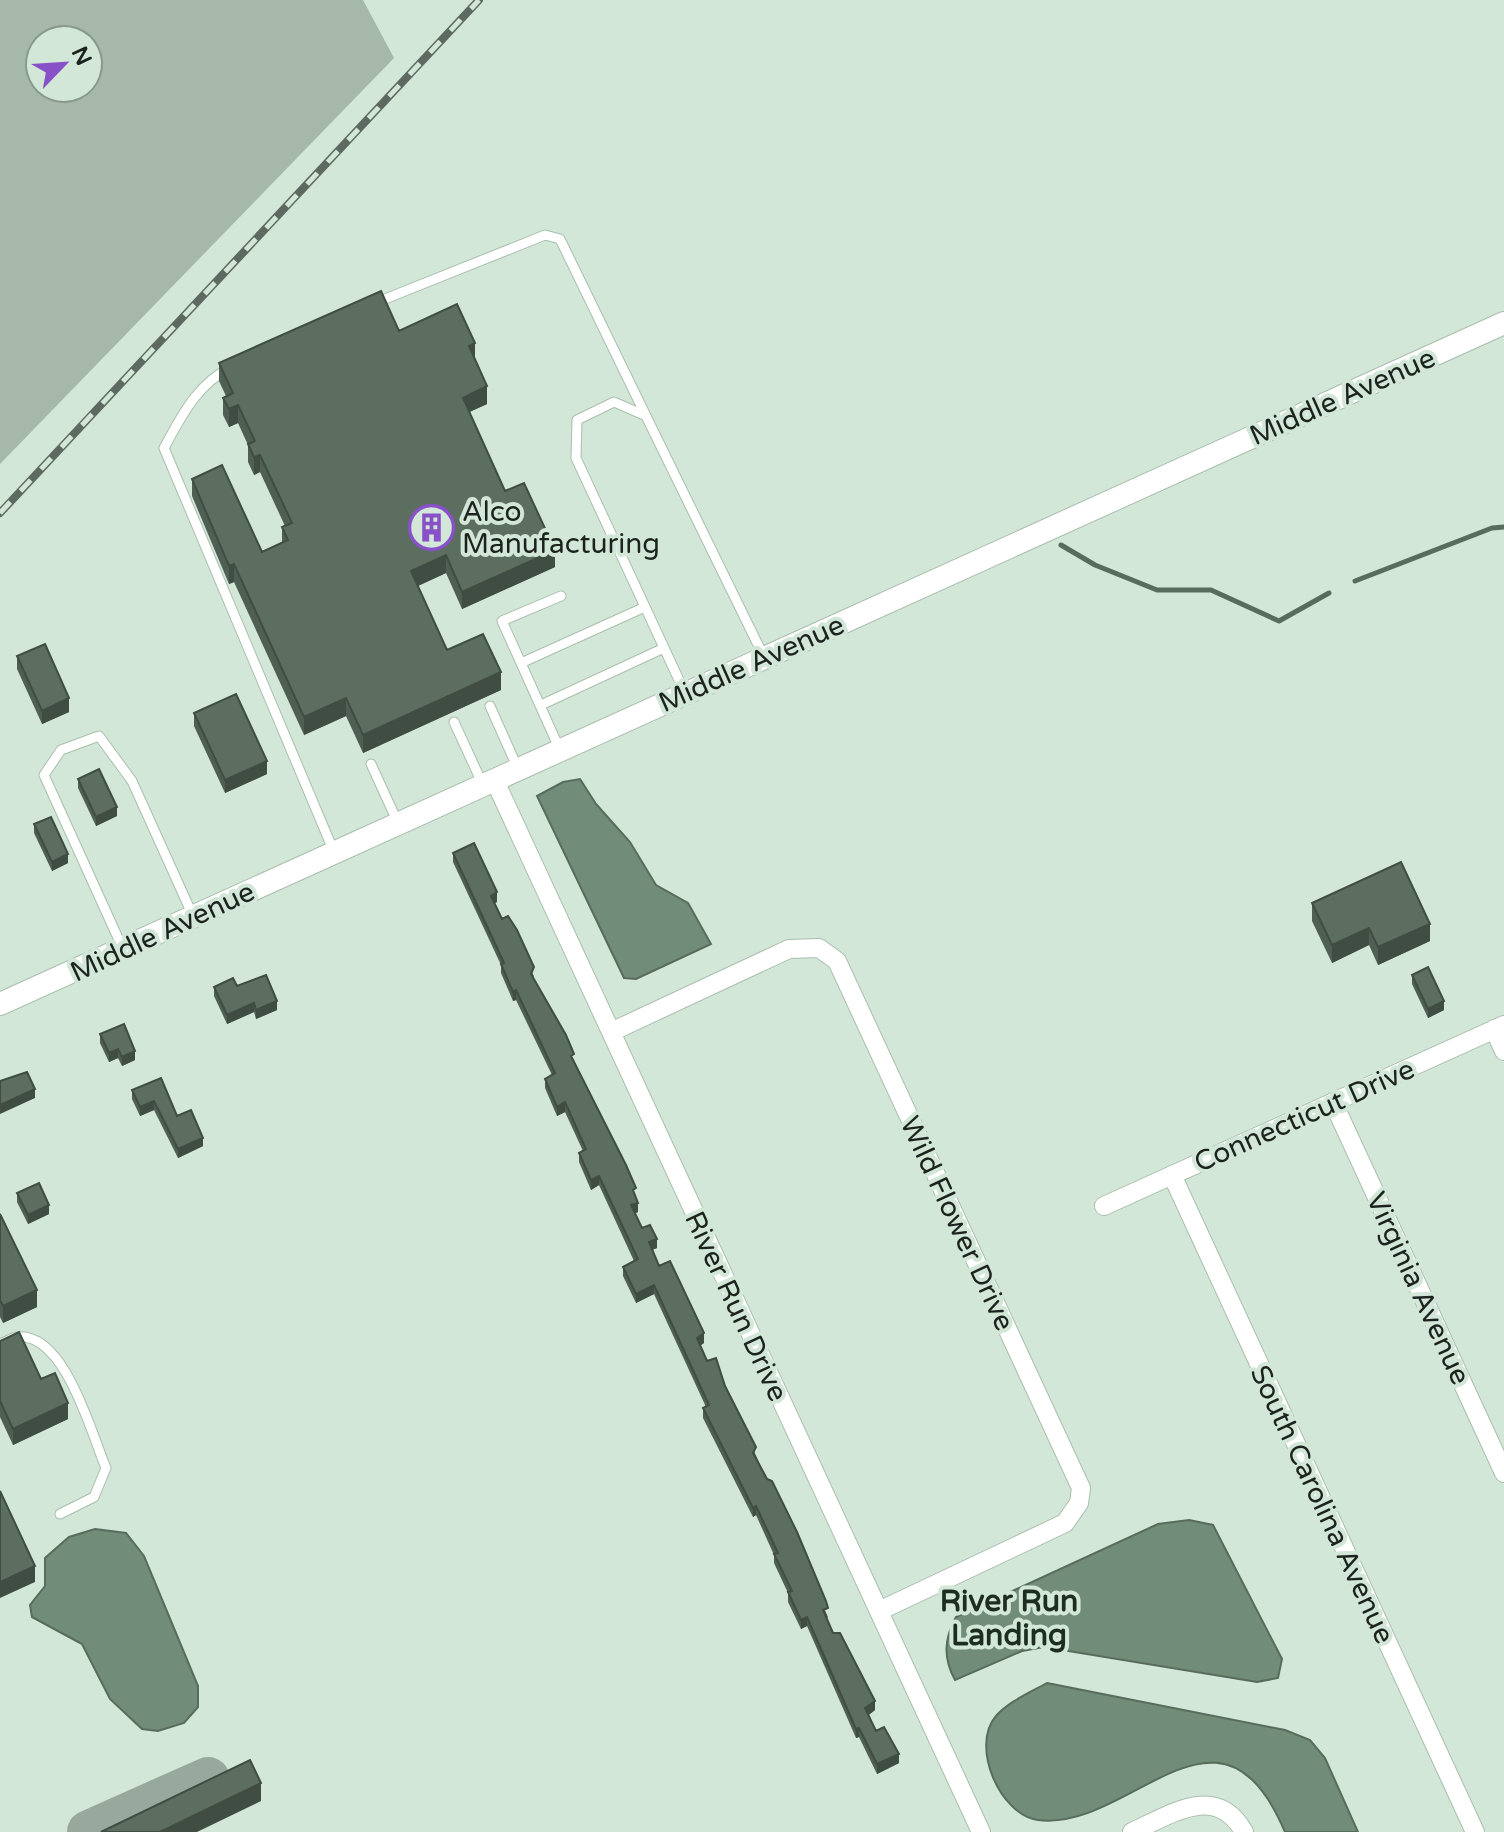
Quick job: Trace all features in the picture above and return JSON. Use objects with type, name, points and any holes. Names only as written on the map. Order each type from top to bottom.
[{"type":"street","name":"Middle Avenue","points":[[0,1004],[1504,323]]},
{"type":"street","name":"River Run Drive","points":[[488,782],[611,1032],[981,1832]]},
{"type":"street","name":"Wild Flower Drive","points":[[611,1032],[789,949],[810,946],[827,951],[837,961],[897,1089],[1081,1488],[1081,1496],[1076,1510],[1065,1523],[879,1611]]},
{"type":"street","points":[[1499,1027],[1504,1051]]},
{"type":"street","name":"Connecticut Drive","points":[[1104,1206],[1499,1027]]},
{"type":"street","name":"Virginia Avenue","points":[[1333,1102],[1504,1473]]},
{"type":"street","name":"South Carolina Avenue","points":[[1172,1175],[1475,1832]]},
{"type":"street","points":[[1132,1832],[1190,1806],[1205,1803],[1229,1812],[1244,1832]]},
{"type":"lane","points":[[365,307],[545,235],[560,239],[764,657]]},
{"type":"lane","points":[[237,365],[212,376],[186,408],[164,448],[334,852]]},
{"type":"lane","points":[[646,416],[614,402],[577,420],[576,458],[685,693]]},
{"type":"lane","points":[[560,750],[502,621],[561,596]]},
{"type":"lane","points":[[521,663],[645,607]]},
{"type":"lane","points":[[541,705],[664,648]]},
{"type":"lane","points":[[490,706],[518,769]]},
{"type":"lane","points":[[454,722],[488,782]]},
{"type":"lane","points":[[123,949],[44,775],[61,750],[99,736],[132,781],[193,917]]},
{"type":"lane","points":[[371,764],[398,823]]},
{"type":"lane","points":[[0,1344],[18,1337],[42,1343],[60,1358],[106,1468],[94,1497],[60,1514]]},
{"type":"shaded area","points":[[0,0],[363,0],[394,58],[0,464]]},
{"type":"shaded area","points":[[580,779],[596,804],[630,842],[656,885],[688,903],[711,944],[636,979],[624,978],[537,796],[563,782]]},
{"type":"shaded area","points":[[1189,1520],[1213,1525],[1282,1659],[1278,1678],[1257,1682],[1044,1647],[1022,1651],[955,1680],[948,1664],[946,1648],[956,1617],[1158,1524]]},
{"type":"shaded area","points":[[95,1529],[126,1533],[144,1556],[198,1686],[198,1707],[184,1723],[158,1731],[142,1729],[110,1699],[82,1644],[32,1617],[30,1605],[45,1586],[45,1558],[69,1537]]},
{"type":"shaded area","points":[[1047,1683],[1285,1730],[1310,1740],[1325,1758],[1358,1832],[1285,1832],[1259,1787],[1232,1766],[1202,1763],[1172,1772],[1107,1805],[1073,1818],[1038,1820],[1024,1815],[1001,1793],[988,1761],[986,1744],[996,1716],[1007,1706]]},
{"type":"building","name":"Alco Manufacturing","points":[[381,291],[399,331],[457,304],[475,343],[469,346],[487,386],[463,398],[505,491],[524,483],[555,550],[462,592],[446,555],[411,571],[447,650],[483,634],[501,672],[363,735],[346,698],[304,717],[234,564],[229,566],[192,479],[222,465],[262,552],[288,540],[282,527],[292,523],[260,455],[254,457],[248,444],[255,441],[238,405],[229,409],[223,398],[233,393],[219,363]]},
{"type":"building","points":[[45,644],[69,698],[42,711],[17,656]]},
{"type":"building","points":[[236,694],[267,761],[225,780],[194,713]]},
{"type":"building","points":[[99,769],[117,807],[96,817],[78,779]]},
{"type":"building","points":[[51,817],[68,854],[52,862],[34,824]]},
{"type":"building","points":[[474,843],[497,892],[491,896],[502,919],[508,916],[517,930],[534,967],[531,974],[566,1035],[574,1054],[571,1056],[626,1165],[636,1188],[633,1190],[638,1203],[631,1205],[642,1228],[650,1225],[657,1239],[649,1242],[659,1266],[670,1261],[704,1333],[697,1338],[707,1361],[716,1358],[725,1386],[756,1447],[753,1453],[767,1479],[772,1481],[797,1532],[826,1601],[828,1608],[823,1610],[833,1633],[840,1633],[875,1701],[865,1708],[876,1731],[884,1727],[899,1754],[877,1764],[859,1728],[856,1729],[807,1617],[801,1620],[788,1592],[792,1591],[774,1554],[778,1553],[703,1408],[709,1405],[654,1285],[636,1294],[623,1267],[638,1259],[599,1176],[591,1180],[579,1153],[586,1149],[565,1102],[557,1107],[545,1079],[555,1073],[516,990],[513,992],[501,964],[504,963],[453,853]]},
{"type":"building","points":[[1401,862],[1430,924],[1378,947],[1369,928],[1332,945],[1312,903]]},
{"type":"building","points":[[1428,967],[1444,1001],[1428,1009],[1412,975]]},
{"type":"building","points":[[266,975],[277,1001],[256,1010],[254,1003],[227,1015],[214,987],[233,978],[237,986]]},
{"type":"building","points":[[124,1024],[135,1051],[122,1057],[118,1049],[109,1053],[100,1034]]},
{"type":"building","points":[[27,1072],[35,1089],[0,1105],[0,1081]]},
{"type":"building","points":[[161,1078],[177,1116],[191,1110],[203,1138],[178,1149],[154,1101],[140,1107],[132,1090]]},
{"type":"building","points":[[39,1183],[49,1205],[28,1215],[17,1193]]},
{"type":"building","points":[[0,1214],[37,1290],[3,1306],[0,1300]]},
{"type":"building","points":[[19,1332],[41,1379],[55,1373],[68,1403],[13,1429],[0,1401],[0,1341]]},
{"type":"building","points":[[0,1491],[35,1566],[0,1582]]},
{"type":"building","points":[[250,1760],[261,1783],[160,1832],[101,1832]]},
{"type":"waterway","points":[[1355,581],[1492,528],[1504,527]]},
{"type":"waterway","points":[[1061,545],[1095,565],[1157,590],[1211,590],[1279,621],[1329,593]]},
{"type":"taxiway","points":[[89,1832],[208,1779]]},
{"type":"railway","points":[[0,513],[479,0]]},
{"type":"place","name":"Alco Manufacturing","points":[[431,527]]},
{"type":"district","name":"River Run Landing","points":[[1009,1618]]}]
